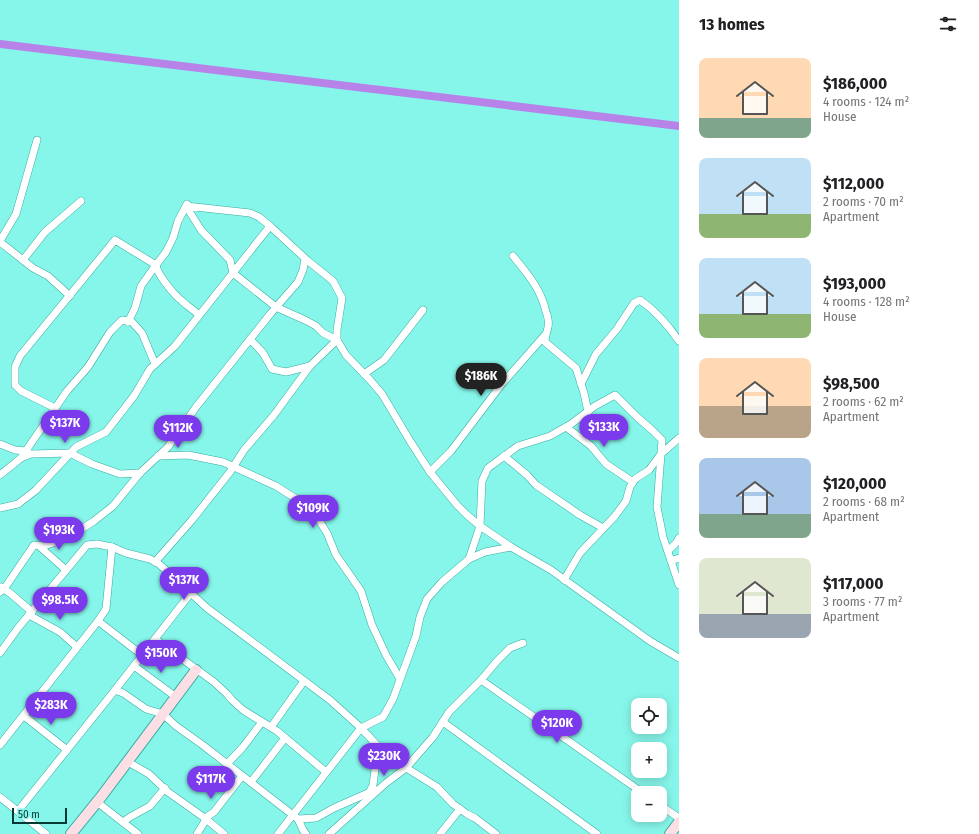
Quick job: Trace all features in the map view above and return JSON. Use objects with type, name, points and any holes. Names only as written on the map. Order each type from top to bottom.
[{"type":"street","points":[[37,140],[16,214],[0,242],[33,268],[48,276],[70,296]]},
{"type":"street","points":[[23,260],[45,232],[81,201]]},
{"type":"street","points":[[187,204],[250,212],[270,226],[305,259],[333,281],[342,298],[337,340],[346,355],[382,394],[430,472],[457,505],[480,526],[511,547],[551,570],[650,641],[679,658]]},
{"type":"street","points":[[128,322],[135,308],[141,286],[174,238],[178,221],[187,204]]},
{"type":"street","points":[[187,204],[201,230],[230,260],[233,273],[276,307],[307,321],[316,326],[323,333],[337,340]]},
{"type":"street","points":[[0,508],[18,504],[36,490],[76,447],[106,432],[134,396],[150,369],[175,346],[270,226]]},
{"type":"street","points":[[55,408],[21,391],[15,385],[15,367],[20,356],[115,240],[156,265],[156,269],[161,277],[181,301],[199,315]]},
{"type":"street","points":[[512,256],[535,284],[544,301],[548,316],[548,327],[545,335],[545,342],[576,368],[588,412]]},
{"type":"street","points":[[77,647],[60,632],[30,613],[1,589],[34,546],[44,546],[59,541],[74,534],[94,521],[113,506],[140,473],[168,447],[196,407],[276,307],[298,282],[303,270],[305,259]]},
{"type":"street","points":[[581,384],[596,354],[617,329],[634,303],[640,300],[668,324],[679,341]]},
{"type":"street","points":[[364,374],[384,360],[423,310]]},
{"type":"street","points":[[0,475],[28,452],[67,391],[88,367],[110,332],[122,320],[132,322],[142,333],[155,364]]},
{"type":"street","points":[[430,472],[451,451],[501,385],[545,335]]},
{"type":"street","points":[[250,339],[263,353],[272,368],[286,372],[310,366]]},
{"type":"street","points":[[155,562],[192,520],[234,466],[244,450],[274,415],[310,366],[337,340]]},
{"type":"street","points":[[469,559],[480,526],[482,481],[488,468],[518,446],[550,436],[615,395],[662,440],[657,507],[663,537],[679,585]]},
{"type":"street","points":[[566,427],[591,446],[606,464],[633,482]]},
{"type":"street","points":[[564,580],[580,553],[616,516],[626,501],[630,487],[635,479],[648,470],[661,454],[679,438]]},
{"type":"street","points":[[0,444],[15,450],[28,452],[70,453],[92,464],[120,474],[140,473]]},
{"type":"street","points":[[158,456],[188,455],[234,466],[276,486],[312,508],[327,532],[336,555],[361,591],[372,625],[386,655],[400,678]]},
{"type":"street","points":[[504,456],[527,475],[536,485],[580,515],[603,528]]},
{"type":"street","points":[[668,551],[679,538]]},
{"type":"street","points":[[0,653],[30,613],[87,545],[97,544],[112,547],[126,554],[139,555],[159,564],[207,608],[330,700],[361,728],[387,756],[437,787],[460,809],[496,834]]},
{"type":"street","points":[[39,546],[66,570]]},
{"type":"street","points":[[0,752],[1,744],[106,609],[112,547]]},
{"type":"street","points":[[278,834],[295,817],[300,807],[361,728],[383,717],[393,700],[416,636],[420,617],[427,599],[442,582],[469,559],[484,552],[511,547]]},
{"type":"street","points":[[671,561],[679,558]]},
{"type":"street","points":[[18,811],[190,594]]},
{"type":"street","points":[[98,621],[142,655]]},
{"type":"street","points":[[155,638],[227,694],[243,710],[285,738],[326,772]]},
{"type":"street","points":[[329,834],[406,768],[433,737],[449,712],[510,648],[523,643]]},
{"type":"street","points":[[134,666],[176,697]]},
{"type":"street","points":[[71,834],[128,762],[196,670]]},
{"type":"street","points":[[481,680],[633,786]]},
{"type":"street","points":[[271,728],[304,681]]},
{"type":"street","points":[[115,690],[123,693],[146,709],[163,714],[176,726],[295,817],[306,834]]},
{"type":"street","points":[[24,716],[67,750]]},
{"type":"street","points":[[227,764],[243,747],[262,722]]},
{"type":"street","points":[[443,722],[597,834]]},
{"type":"street","points":[[251,782],[285,738]]},
{"type":"street","points":[[366,801],[373,784],[378,746]]},
{"type":"street","points":[[128,762],[149,774],[224,834]]},
{"type":"street","points":[[197,834],[208,816],[214,812],[242,776]]},
{"type":"street","points":[[123,822],[150,806],[165,788]]},
{"type":"street","points":[[295,817],[316,818],[334,808],[381,788]]},
{"type":"street","points":[[0,797],[46,834]]},
{"type":"street","points":[[97,802],[138,834]]},
{"type":"street","points":[[440,834],[460,809]]},
{"type":"street","points":[[667,810],[679,818]]},
{"type":"street","points":[[670,834],[679,822]]},
{"type":"waterway","points":[[0,44],[679,126]]}]
